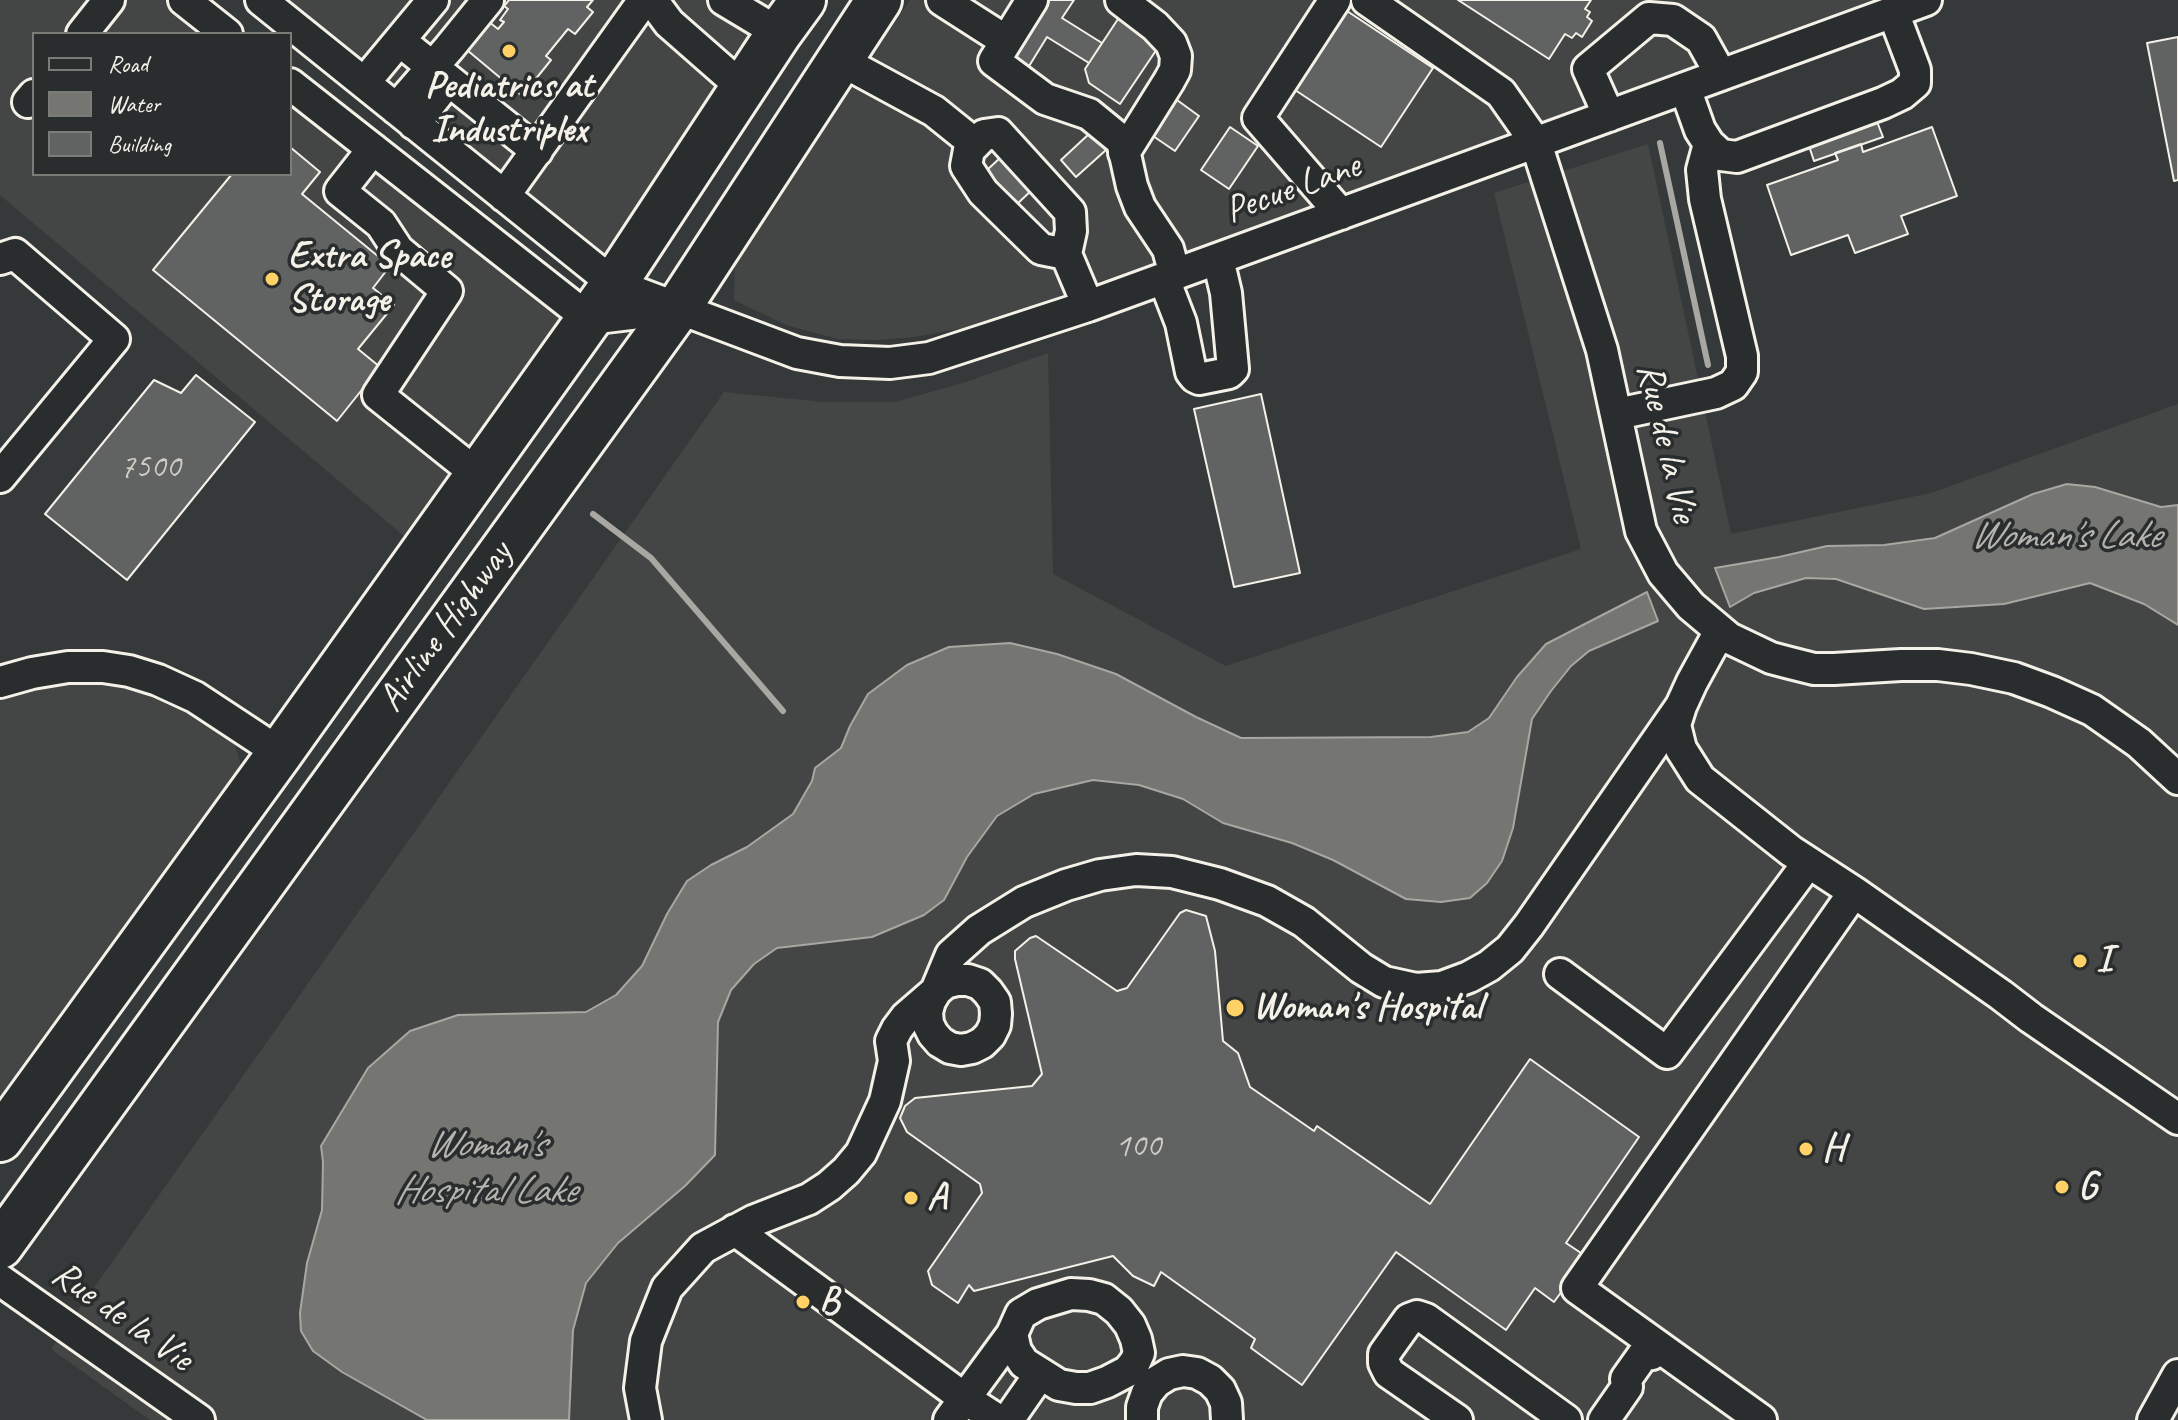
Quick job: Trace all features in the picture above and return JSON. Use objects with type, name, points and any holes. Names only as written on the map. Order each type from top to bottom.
[{"type":"highway","name":"Airline Highway","points":[[0,1246],[678,308],[879,0]]},
{"type":"highway","name":"Airline Highway","points":[[0,1139],[280,753],[601,301],[791,17]]},
{"type":"street","points":[[84,32],[109,0]]},
{"type":"street","points":[[184,0],[224,32]]},
{"type":"street","points":[[364,83],[433,0]]},
{"type":"street","points":[[405,116],[440,74],[488,0]]},
{"type":"street","points":[[504,196],[644,0]]},
{"type":"street","points":[[652,0],[669,23],[743,88]]},
{"type":"street","points":[[724,0],[791,17]]},
{"type":"street","points":[[942,0],[1006,41]]},
{"type":"street","points":[[1032,0],[994,61],[1045,99],[1089,114],[1122,141],[1140,207],[1168,249],[1169,277],[1191,372],[1199,379],[1229,373],[1233,369],[1226,293],[1218,259]]},
{"type":"street","points":[[1121,0],[1155,26],[1171,43],[1176,56],[1175,70],[1124,153]]},
{"type":"street","points":[[1335,0],[1258,118],[1341,214]]},
{"type":"street","name":"Rue de la Vie","points":[[1367,0],[1501,93],[1536,143],[1602,350],[1641,531],[1663,573],[1707,622],[1729,638],[1771,658],[1814,669],[1938,665],[2014,678],[2092,710],[2139,743],[2178,779]]},
{"type":"street","name":"Pecue Lane","points":[[601,301],[678,308],[797,353],[840,361],[890,363],[929,358],[1088,306],[1721,75],[1850,13],[1893,12],[1926,0]]},
{"type":"street","points":[[281,6],[364,83],[504,196],[601,301]]},
{"type":"street","points":[[1685,88],[1700,130],[1709,144],[1721,155],[1737,157],[1883,103],[1902,94],[1915,83],[1915,70],[1893,12]]},
{"type":"street","points":[[1609,116],[1588,69],[1649,18],[1673,20],[1701,39],[1721,75]]},
{"type":"street","points":[[400,41],[537,151]]},
{"type":"street","points":[[840,60],[934,111],[975,144]]},
{"type":"street","points":[[292,86],[373,149],[601,301],[678,308]]},
{"type":"street","points":[[1066,254],[1041,249],[983,192],[966,166],[969,150],[984,135],[998,133],[1070,212],[1071,231],[1066,254],[1088,306]]},
{"type":"street","points":[[1617,414],[1716,393],[1733,385],[1742,372],[1742,356],[1705,199],[1702,170],[1709,144]]},
{"type":"street","points":[[373,149],[340,191],[381,224],[398,250],[447,291],[378,395],[478,475]]},
{"type":"street","points":[[0,259],[15,254],[114,339],[0,477]]},
{"type":"street","points":[[646,1420],[640,1388],[646,1341],[667,1288],[703,1248],[735,1230],[809,1199],[846,1171],[861,1153],[885,1101],[894,1061],[891,1041],[906,1017],[936,991],[945,983],[968,980],[980,984],[995,1002],[995,1025],[990,1035],[982,1043],[961,1050],[940,1042],[928,1024],[930,1001],[936,991],[951,955],[979,930],[1024,902],[1066,885],[1100,875],[1136,870],[1172,872],[1220,884],[1267,901],[1304,922],[1361,968],[1384,982],[1416,989],[1442,987],[1469,977],[1510,949],[1529,925],[1681,706],[1720,631]]},
{"type":"street","points":[[0,682],[68,667],[129,671],[195,697],[280,753]]},
{"type":"street","points":[[1681,706],[1675,725],[1681,749],[1700,779],[1808,863],[2178,1119]]},
{"type":"street","points":[[1560,974],[1667,1053],[1808,863]]},
{"type":"street","points":[[1753,1418],[1655,1350],[1577,1288],[1854,892]]},
{"type":"street","points":[[894,1061],[940,1042]]},
{"type":"street","points":[[735,1230],[956,1409],[998,1420]]},
{"type":"street","name":"Rue de la Vie","points":[[0,1280],[199,1420]]},
{"type":"street","points":[[956,1409],[1012,1334],[1021,1314],[1038,1304],[1071,1294],[1104,1299],[1130,1325],[1139,1353],[1128,1371],[1099,1385],[1076,1388],[1059,1385],[1024,1363],[1016,1351],[1012,1334]]},
{"type":"street","points":[[1457,1420],[1389,1373],[1384,1363],[1384,1354],[1409,1319],[1417,1316],[1426,1319],[1566,1420]]},
{"type":"street","points":[[1604,1420],[1627,1387],[1638,1385],[1653,1365],[1655,1350]]},
{"type":"street","points":[[1142,1420],[1147,1393],[1156,1382],[1169,1374],[1183,1371],[1197,1373],[1220,1390],[1226,1403],[1227,1420]]},
{"type":"street","points":[[1008,1420],[1040,1374]]},
{"type":"street","points":[[2153,1420],[2178,1375]]},
{"type":"shaded area","points":[[0,0],[184,0],[224,32],[32,32],[32,176],[292,176],[292,86],[589,319],[423,552],[0,195]]},
{"type":"shaded area","points":[[261,0],[800,0],[614,284]]},
{"type":"shaded area","points":[[910,0],[1891,0],[963,328],[876,340],[838,339],[786,325],[734,300],[735,264]]},
{"type":"shaded area","name":"Woman's Hospital","points":[[1648,144],[1731,534],[1931,493],[2178,404],[2178,1420],[150,1420],[51,1349],[724,392],[824,402],[895,402],[963,383],[1048,353],[1053,574],[1226,666],[1581,549],[1494,193]]},
{"type":"shaded area","points":[[90,677],[159,691],[233,740],[240,767],[237,776],[0,1107],[0,692]]},
{"type":"water","name":"Woman's Lake","points":[[2067,484],[2095,487],[2161,507],[2178,505],[2178,625],[2144,604],[2090,583],[2004,604],[1924,609],[1836,579],[1806,578],[1754,593],[1730,607],[1715,568],[1827,546],[1884,545],[1935,538],[2033,494]]},
{"type":"water","name":"Woman's Hospital Lake","points":[[1647,592],[1658,621],[1589,651],[1571,666],[1532,719],[1513,828],[1502,861],[1487,883],[1470,898],[1441,902],[1406,899],[1333,860],[1292,843],[1223,823],[1183,799],[1139,785],[1093,780],[1034,794],[997,816],[967,857],[944,900],[924,915],[872,937],[777,948],[754,964],[731,990],[718,1022],[715,1155],[685,1186],[618,1243],[586,1283],[573,1330],[569,1420],[427,1420],[342,1372],[313,1351],[301,1331],[300,1313],[307,1263],[322,1210],[321,1146],[368,1068],[410,1031],[458,1015],[586,1012],[616,995],[642,966],[687,881],[747,847],[793,814],[812,781],[815,768],[841,748],[868,694],[907,665],[949,647],[1010,643],[1057,654],[1116,674],[1241,738],[1431,737],[1468,732],[1489,718],[1517,677],[1546,644]]},
{"type":"building","name":"Pediatrics at Industriplex","points":[[509,0],[593,0],[587,7],[593,12],[575,34],[568,29],[546,56],[551,60],[522,96],[461,45],[484,18],[498,29],[504,22],[500,20],[508,9],[504,6]]},
{"type":"building","points":[[1043,0],[1074,0],[1062,18],[1102,43],[1089,63],[1047,37],[1026,71],[1006,58]]},
{"type":"building","points":[[1458,0],[1591,0],[1585,9],[1590,12],[1587,17],[1592,21],[1582,37],[1576,33],[1572,38],[1565,34],[1549,59]]},
{"type":"building","points":[[1344,9],[1433,68],[1381,147],[1292,88]]},
{"type":"building","points":[[1118,19],[1159,46],[1120,104],[1089,83],[1085,69]]},
{"type":"building","points":[[2178,37],[2178,180],[2174,181],[2147,43]]},
{"type":"building","points":[[1177,100],[1199,116],[1175,151],[1153,136]]},
{"type":"building","points":[[1874,114],[1883,137],[1814,161],[1806,137]]},
{"type":"building","points":[[1230,127],[1258,146],[1229,189],[1201,170]]},
{"type":"building","points":[[1932,127],[1957,196],[1901,216],[1908,234],[1855,253],[1848,235],[1791,255],[1767,185],[1838,160],[1835,153],[1861,144],[1863,152]]},
{"type":"building","points":[[1090,133],[1106,150],[1076,177],[1061,160]]},
{"type":"building","name":"Extra Space Storage","points":[[292,149],[320,172],[302,194],[390,266],[373,288],[394,305],[358,349],[380,367],[337,421],[153,270],[230,176],[292,176]]},
{"type":"building","points":[[1001,157],[1036,186],[1014,207],[996,188],[999,185],[986,171]]},
{"type":"building","points":[[196,375],[255,422],[127,580],[45,514],[154,380],[181,393]]},
{"type":"building","points":[[1261,394],[1300,573],[1234,587],[1194,409]]},
{"type":"building","points":[[1186,910],[1206,916],[1215,951],[1223,1041],[1238,1053],[1250,1087],[1314,1131],[1317,1126],[1430,1204],[1530,1059],[1639,1137],[1566,1243],[1587,1257],[1554,1302],[1535,1288],[1506,1330],[1396,1252],[1302,1385],[1251,1348],[1255,1339],[1161,1272],[1154,1286],[1133,1276],[1113,1256],[974,1291],[969,1285],[958,1303],[932,1285],[928,1271],[982,1193],[980,1184],[907,1132],[900,1118],[905,1106],[915,1098],[1032,1086],[1042,1074],[1015,959],[1015,951],[1030,938],[1036,936],[1117,991],[1127,988],[1180,913]]},
{"type":"waterway","points":[[1660,143],[1708,365]]},
{"type":"waterway","points":[[593,514],[651,558],[783,711]]},
{"type":"place","name":"Pediatrics at Industriplex","points":[[509,51]]},
{"type":"place","name":"Extra Space Storage","points":[[272,279]]},
{"type":"place","name":"I","points":[[2080,961]]},
{"type":"place","name":"Woman's Hospital","points":[[1235,1008]]},
{"type":"place","name":"H","points":[[1806,1149]]},
{"type":"place","name":"G","points":[[2062,1187]]},
{"type":"place","name":"A","points":[[911,1198]]},
{"type":"place","name":"B","points":[[803,1302]]}]
